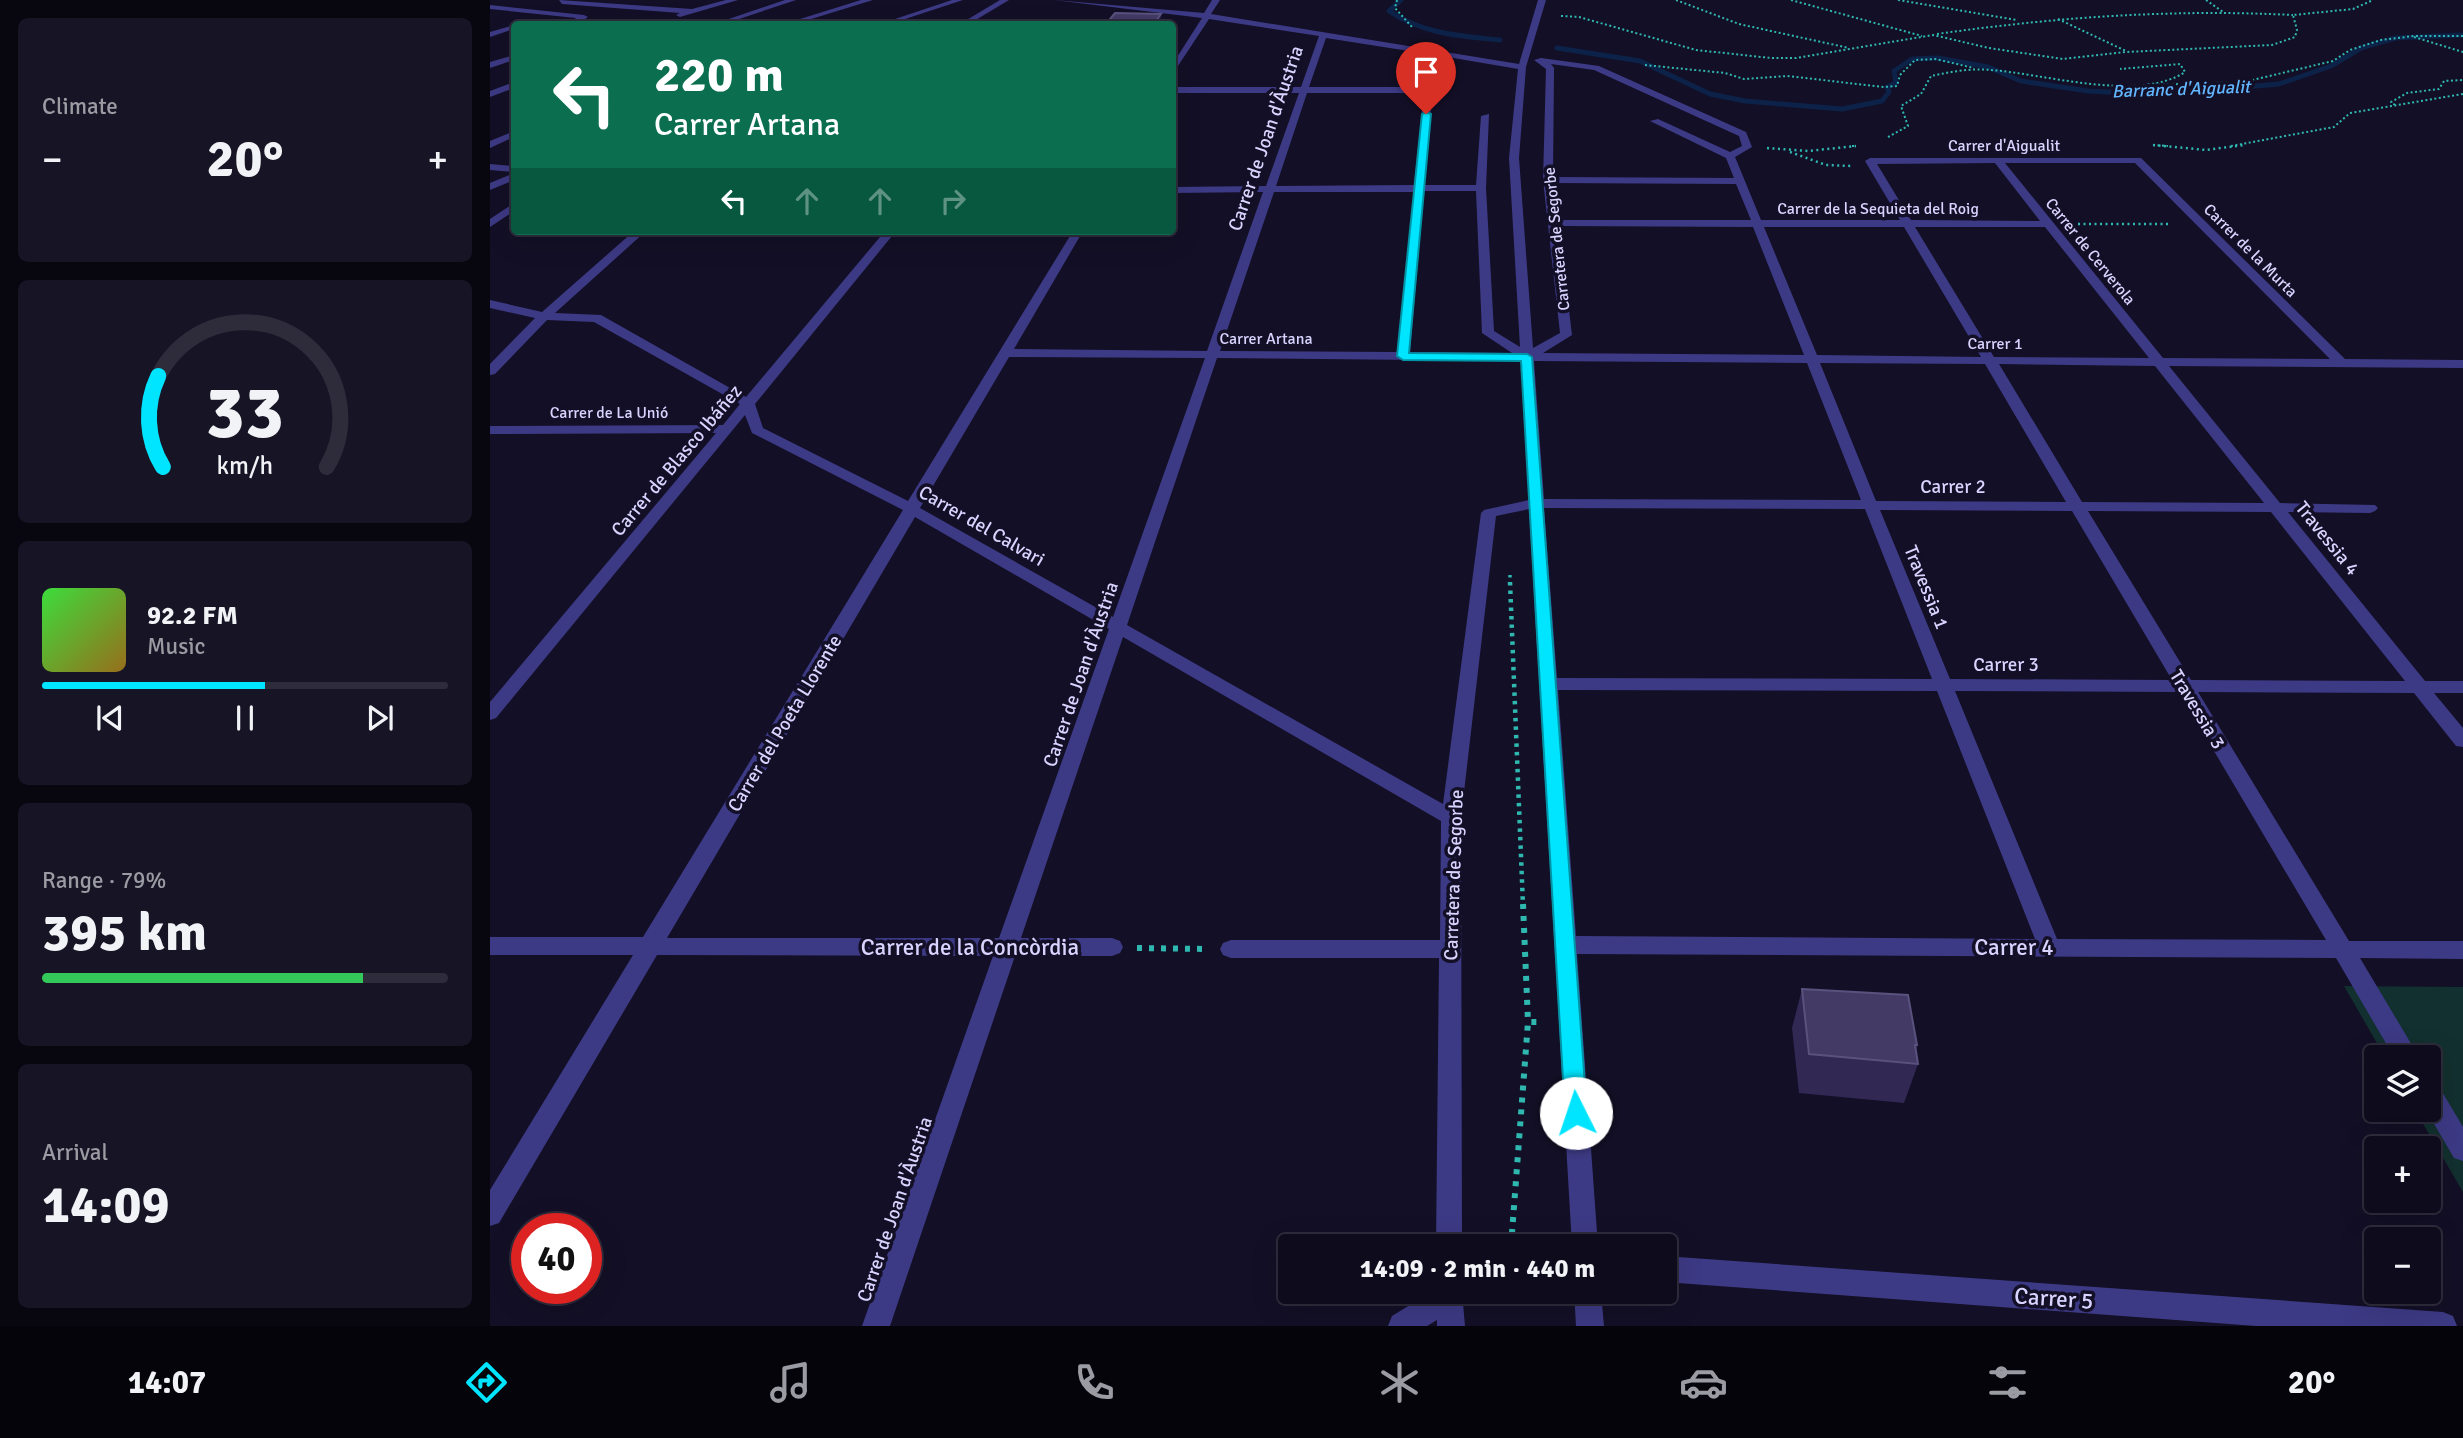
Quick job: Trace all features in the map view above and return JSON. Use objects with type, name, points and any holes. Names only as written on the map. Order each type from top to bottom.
[{"type":"street","points":[[501,18],[574,0]]},
{"type":"street","points":[[630,8],[650,0]]},
{"type":"street","points":[[672,21],[689,11],[733,0],[770,8]]},
{"type":"street","points":[[728,21],[792,0]]},
{"type":"street","points":[[843,0],[859,2]]},
{"type":"street","points":[[798,21],[869,0]]},
{"type":"street","points":[[893,21],[959,0]]},
{"type":"street","points":[[969,21],[1005,0]]},
{"type":"street","points":[[1058,0],[1207,16],[1432,53],[1523,63],[1541,60],[1596,68],[1744,134],[1747,147],[1730,156],[1655,121]]},
{"type":"street","points":[[1176,67],[1216,0]]},
{"type":"street","name":"Carretera de Segorbe","points":[[1542,0],[1523,63],[1514,158],[1584,1234]]},
{"type":"street","points":[[562,2],[689,11]]},
{"type":"street","points":[[573,16],[605,6]]},
{"type":"street","points":[[490,7],[583,17],[577,21]]},
{"type":"street","points":[[530,21],[549,15]]},
{"type":"street","points":[[490,36],[511,28]]},
{"type":"street","name":"Carrer de Joan d'Àustria","points":[[876,1326],[1272,189],[1322,35]]},
{"type":"street","points":[[490,36],[511,40]]},
{"type":"street","points":[[1403,356],[1432,53]]},
{"type":"street","points":[[490,65],[511,59]]},
{"type":"street","name":"Carretera de Segorbe","points":[[1527,357],[1566,335],[1548,180],[1550,68],[1541,60]]},
{"type":"street","points":[[490,94],[511,86]]},
{"type":"street","points":[[1176,90],[1429,90]]},
{"type":"street","points":[[1486,116],[1481,188],[1488,332],[1527,357]]},
{"type":"street","points":[[490,145],[511,135]]},
{"type":"street","name":"Travessia 1","points":[[1730,156],[2049,947]]},
{"type":"street","name":"Carrer d'Aigualit","points":[[1871,163],[2138,160]]},
{"type":"street","name":"Carrer de la Murta","points":[[2138,160],[2341,363]]},
{"type":"street","name":"Carrer de Cerverola","points":[[1998,161],[2160,362]]},
{"type":"street","name":"Travessia 3","points":[[1871,163],[2400,1045]]},
{"type":"street","points":[[490,167],[511,169]]},
{"type":"street","points":[[490,189],[511,178]]},
{"type":"street","points":[[1548,180],[1740,181]]},
{"type":"street","points":[[1176,190],[1481,188]]},
{"type":"street","points":[[490,189],[511,192]]},
{"type":"street","points":[[490,224],[511,208]]},
{"type":"street","name":"Carrer de la Sequieta del Roig","points":[[1553,223],[2049,224]]},
{"type":"street","points":[[490,371],[544,316],[636,235]]},
{"type":"street","name":"Carrer de Blasco Ibáñez","points":[[490,714],[888,235]]},
{"type":"street","name":"Carrer del Poeta Llorente","points":[[490,1214],[1076,235]]},
{"type":"street","points":[[490,304],[544,316],[597,318],[748,403]]},
{"type":"street","name":"Carrer Artana","points":[[1005,353],[1527,357]]},
{"type":"street","name":"Carrer 1","points":[[1527,357],[2463,365]]},
{"type":"street","name":"Travessia 4","points":[[2160,362],[2463,741]]},
{"type":"street","name":"Carrer del Calvari","points":[[748,403],[757,430],[912,509],[1451,818]]},
{"type":"street","name":"Carrer de La Unió","points":[[490,430],[727,429]]},
{"type":"street","name":"Carretera de Segorbe","points":[[1449,1234],[1451,818],[1489,513],[1536,503]]},
{"type":"street","name":"Carrer 2","points":[[1536,503],[2370,508]]},
{"type":"street","name":"Carrer 3","points":[[1548,684],[2461,687]]},
{"type":"street","name":"Carrer 4","points":[[1565,944],[2463,950]]},
{"type":"street","name":"Carrer de la Concòrdia","points":[[490,946],[1112,947]]},
{"type":"street","points":[[1231,949],[1451,949]]},
{"type":"street","points":[[2441,1113],[2463,1150]]},
{"type":"street","name":"Carrer 5","points":[[1677,1270],[2226,1318],[2443,1326]]},
{"type":"street","points":[[1402,1326],[1434,1304]]},
{"type":"street","points":[[1450,1304],[1451,1326]]},
{"type":"street","points":[[1589,1304],[1590,1326]]},
{"type":"path","points":[[1397,0],[1395,8],[1403,21],[1423,31]]},
{"type":"path","points":[[1676,0],[1699,11],[1770,33],[1853,49]]},
{"type":"path","points":[[1791,0],[1923,36]]},
{"type":"path","points":[[1898,0],[1944,10],[2025,21]]},
{"type":"path","points":[[2206,0],[2223,12]]},
{"type":"path","points":[[1531,34],[1546,29],[1561,15],[1579,17],[1696,50],[1796,58],[2025,21],[2223,12],[2292,15],[2353,9],[2373,0]]},
{"type":"path","points":[[1933,35],[1989,48],[2063,58],[2126,51],[2272,45],[2295,37],[2297,30],[2292,15]]},
{"type":"path","points":[[2057,18],[2126,51]]},
{"type":"path","points":[[2409,36],[2463,52]]},
{"type":"path","points":[[1883,139],[1896,135],[1908,126],[1901,106],[1921,94],[1931,76],[1974,68],[1988,67],[2074,83],[2191,87],[2275,76],[2319,61],[2333,61],[2335,57],[2357,45],[2409,36],[2463,36]]},
{"type":"path","points":[[1637,64],[1725,73],[1744,79],[1787,76],[1884,87],[1897,86],[1900,75],[1915,60],[1935,59],[1974,68]]},
{"type":"path","points":[[2120,69],[2180,64],[2185,72],[2176,78],[2138,84]]},
{"type":"path","points":[[2395,105],[2391,102],[2407,93],[2439,89],[2444,81],[2463,80]]},
{"type":"path","points":[[2138,160],[2132,151],[2156,144],[2206,150],[2262,142],[2334,127],[2350,113],[2463,94]]},
{"type":"path","points":[[1747,147],[1808,151],[1859,145]]},
{"type":"path","points":[[1782,149],[1826,165],[1871,163]]},
{"type":"path","points":[[2049,224],[2202,225]]},
{"type":"path","points":[[1509,563],[1528,1022],[1512,1234]]},
{"type":"path","points":[[1112,947],[1231,949]]},
{"type":"path","points":[[1528,1022],[1570,1022]]},
{"type":"green space","points":[[2344,986],[2463,987],[2463,1192],[2441,1154],[2441,1136],[2430,1136],[2422,1122],[2441,1122],[2441,1045],[2378,1045]]},
{"type":"building","points":[[1115,13],[1161,14],[1156,21],[1108,21]]},
{"type":"building","points":[[1802,989],[1908,995],[1918,1064],[1809,1054]]},
{"type":"waterway","name":"Barranc d'Aigualit","points":[[1401,0],[1389,11],[1415,25],[1442,33],[1500,40]]},
{"type":"waterway","name":"Barranc d'Aigualit","points":[[1557,48],[1640,61],[1710,94],[1745,101],[1842,109],[1882,101],[1889,92],[1887,87],[1896,83],[1894,71],[1912,59],[1938,58],[1988,67],[2021,81],[2088,91],[2144,94],[2279,84],[2331,66],[2361,48],[2395,38],[2463,35]]},
{"type":"route","points":[[1426,114],[1403,356],[1527,357],[1576,1113]]}]
